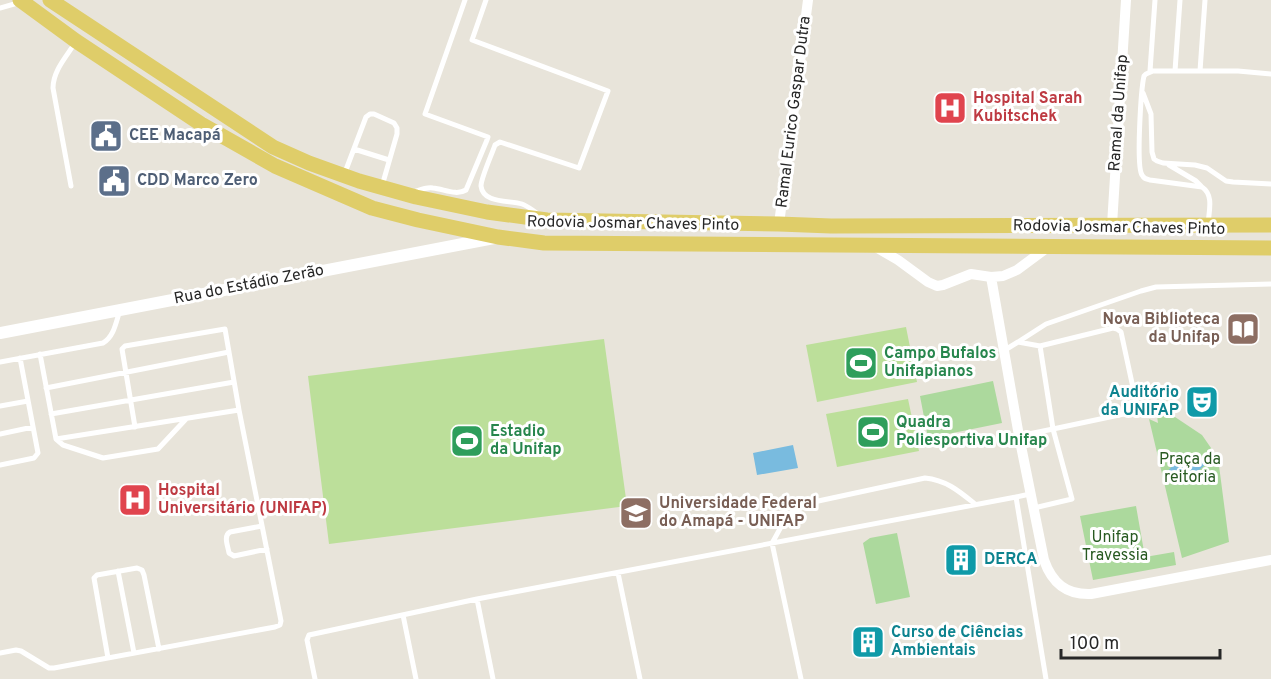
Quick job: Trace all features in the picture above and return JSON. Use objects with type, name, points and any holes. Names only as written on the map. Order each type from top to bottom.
[{"type":"main road","name":"Rodovia Josmar Chaves Pinto","points":[[50,0],[273,147],[344,176],[408,195],[487,212],[547,220],[831,226],[1271,225]]},
{"type":"main road","name":"Rodovia Josmar Chaves Pinto","points":[[21,1],[76,41],[201,124],[275,166],[372,207],[418,220],[498,237],[544,243],[1271,248]]},
{"type":"street","name":"Ramal Eurico Gaspar Dutra","points":[[779,224],[808,0]]},
{"type":"street","name":"Ramal da Unifap","points":[[1112,225],[1126,0]]},
{"type":"street","name":"Rua do Estádio Zerão","points":[[0,333],[498,237]]},
{"type":"street","points":[[871,244],[928,282],[938,286],[971,274],[1003,276],[1017,270],[1049,246]]},
{"type":"street","points":[[991,277],[1003,351],[1044,560],[1054,581],[1073,593],[1091,594],[1271,560]]},
{"type":"lane","points":[[408,195],[422,188],[431,187],[463,193],[468,187],[488,137],[425,114],[465,0]]},
{"type":"lane","points":[[486,0],[472,40],[608,91],[579,168],[500,142],[495,145],[481,183],[483,191],[491,199],[526,206],[547,220]]},
{"type":"lane","points":[[1150,71],[1155,0]]},
{"type":"lane","points":[[1175,71],[1180,0]]},
{"type":"lane","points":[[1200,71],[1205,0]]},
{"type":"lane","points":[[0,8],[21,1]]},
{"type":"lane","points":[[71,186],[53,81],[76,41]]},
{"type":"lane","points":[[1202,187],[1150,180],[1142,175],[1139,158],[1144,76],[1150,71],[1238,71],[1271,74]]},
{"type":"lane","points":[[1142,91],[1151,114],[1154,159],[1207,168],[1226,181],[1271,184]]},
{"type":"lane","points":[[344,176],[366,117],[374,114],[394,123],[397,128],[382,187]]},
{"type":"lane","points":[[354,149],[389,160]]},
{"type":"lane","points":[[1167,163],[1206,189],[1210,199],[1208,225]]},
{"type":"lane","points":[[1003,351],[1046,324],[1156,287],[1271,284]]},
{"type":"lane","points":[[0,362],[107,341],[120,310]]},
{"type":"lane","points":[[1018,342],[1040,346],[1113,328],[1118,329],[1121,332],[1127,355],[1138,411],[1019,436]]},
{"type":"lane","points":[[0,653],[21,651],[49,668],[54,668],[280,625],[225,329],[125,346],[122,349],[135,427]]},
{"type":"lane","points":[[1034,508],[1072,499],[1053,429],[1040,346]]},
{"type":"lane","points":[[46,388],[229,352]]},
{"type":"lane","points":[[40,354],[56,438],[63,445],[103,458],[158,449],[186,419]]},
{"type":"lane","points":[[0,465],[34,458],[38,453],[20,358]]},
{"type":"lane","points":[[51,414],[234,382]]},
{"type":"lane","points":[[0,406],[28,401]]},
{"type":"lane","points":[[56,438],[239,410]]},
{"type":"lane","points":[[0,434],[33,427]]},
{"type":"lane","points":[[799,679],[772,543],[790,512],[797,507],[925,478],[948,483],[975,504]]},
{"type":"lane","points":[[315,679],[307,640],[309,635],[477,599],[1031,493]]},
{"type":"lane","points":[[1016,497],[1046,679]]},
{"type":"lane","points":[[262,526],[227,534],[229,553],[234,556],[267,549]]},
{"type":"lane","points":[[108,658],[94,578],[118,571],[137,568],[144,575],[159,649]]},
{"type":"lane","points":[[118,571],[134,654]]},
{"type":"lane","points":[[618,573],[640,679]]},
{"type":"lane","points":[[477,599],[492,679]]},
{"type":"lane","points":[[403,615],[416,679]]},
{"type":"green space","name":"Campo Bufalos Unifapianos","points":[[906,327],[917,382],[817,402],[806,345]]},
{"type":"green space","name":"Estadio da Unifap","points":[[604,339],[627,506],[329,544],[308,376]]},
{"type":"green space","points":[[993,381],[1002,423],[928,438],[920,396]]},
{"type":"green space","name":"Quadra Poliesportiva Unifap","points":[[908,399],[919,451],[837,467],[826,414]]},
{"type":"green space","name":"Praça da reitoria","points":[[1160,407],[1202,435],[1218,458],[1229,542],[1182,558],[1149,419],[1158,423],[1156,408]]},
{"type":"green space","name":"Unifap Travessia","points":[[1136,506],[1145,557],[1174,552],[1176,565],[1093,580],[1080,516]]},
{"type":"green space","points":[[897,533],[910,597],[876,604],[863,543],[870,538]]},
{"type":"water","points":[[793,445],[798,468],[757,475],[753,453]]},
{"type":"water","points":[[1185,459],[1207,463],[1188,476],[1166,473],[1176,462]]},
{"type":"place","name":"Hospital Sarah Kubitschek","points":[[950,108]]},
{"type":"place","name":"CEE Macapá","points":[[106,136]]},
{"type":"place","name":"CDD Marco Zero","points":[[114,181]]},
{"type":"place","name":"Nova Biblioteca da Unifap","points":[[1243,329]]},
{"type":"place","name":"Campo Bufalos Unifapianos","points":[[861,363]]},
{"type":"place","name":"Auditório da UNIFAP","points":[[1202,402]]},
{"type":"place","name":"Quadra Poliesportiva Unifap","points":[[873,432]]},
{"type":"place","name":"Estadio da Unifap","points":[[467,441]]},
{"type":"place","name":"Hospital Universitário (UNIFAP)","points":[[135,500]]},
{"type":"place","name":"Universidade Federal do Amapá - UNIFAP","points":[[636,513]]},
{"type":"place","name":"DERCA","points":[[961,560]]},
{"type":"place","name":"Curso de Ciências Ambientais","points":[[868,642]]}]
